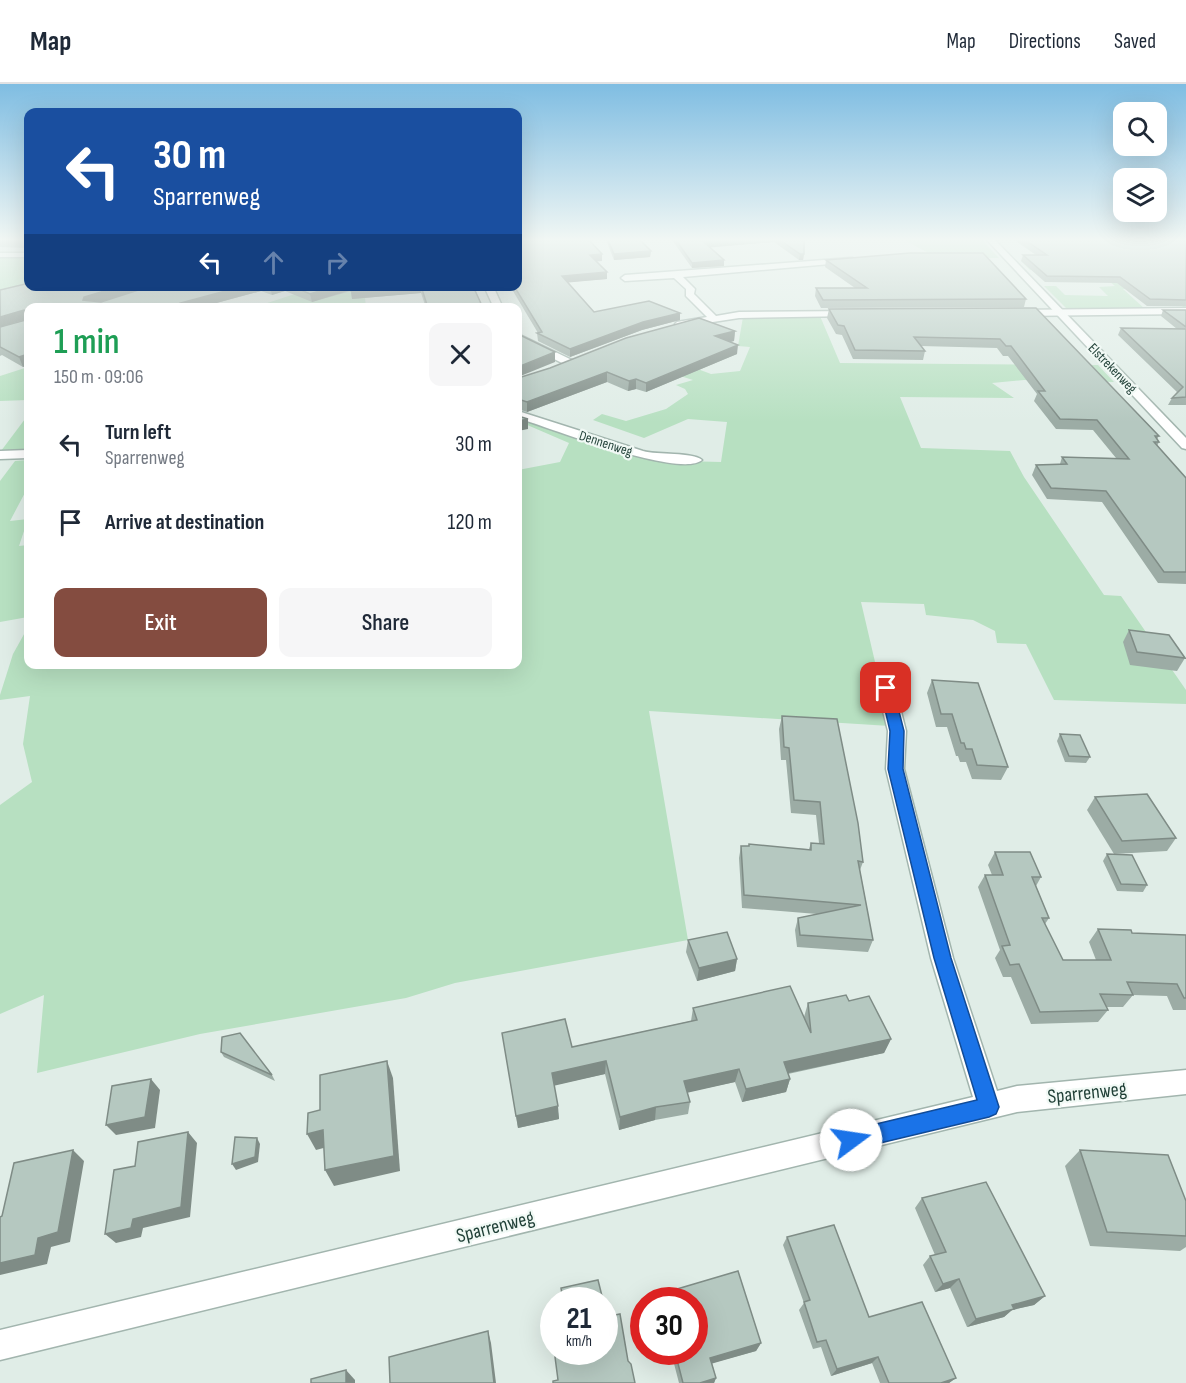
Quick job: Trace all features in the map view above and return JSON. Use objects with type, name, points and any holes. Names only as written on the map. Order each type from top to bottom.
[{"type":"street","points":[[696,301],[713,318]]},
{"type":"street","name":"Elstrekenweg","points":[[1048,301],[1186,445]]},
{"type":"street","points":[[1003,313],[1186,311]]},
{"type":"street","points":[[672,327],[713,318],[777,313],[860,313]]},
{"type":"street","points":[[522,340],[570,363]]},
{"type":"street","name":"Dennenweg","points":[[522,415],[639,454],[656,458],[696,460]]},
{"type":"street","points":[[0,455],[24,454]]},
{"type":"street","points":[[886,688],[897,731],[898,780],[942,958],[989,1107]]},
{"type":"street","name":"Sparrenweg","points":[[0,1345],[1017,1099],[1186,1082]]},
{"type":"green space","points":[[275,301],[365,301],[366,303],[267,303]]},
{"type":"green space","points":[[1059,301],[1136,301],[1145,309],[1066,308]]},
{"type":"green space","points":[[1174,301],[1186,301],[1186,309]]},
{"type":"green space","points":[[820,316],[840,363],[1098,365],[1114,382],[1024,380],[992,383],[1014,398],[900,397],[921,448],[1010,451],[1024,477],[1104,595],[1121,596],[1186,690],[1186,704],[1054,700],[1026,644],[997,643],[995,631],[973,620],[926,615],[924,604],[861,602],[890,726],[649,711],[688,940],[455,983],[406,998],[200,1034],[37,1073],[44,995],[0,1014],[0,805],[32,782],[23,744],[30,696],[0,700],[0,695],[13,654],[24,634],[24,669],[522,669],[522,469],[560,462],[569,443],[522,423],[522,417],[637,454],[683,461],[721,462],[727,422],[688,419],[644,438],[593,420],[602,414],[626,421],[666,409],[688,394],[685,389],[676,385],[693,380],[677,375],[695,368],[711,374],[740,371],[750,347],[738,346],[743,317]]},
{"type":"green space","points":[[24,368],[24,400],[0,401],[0,376]]},
{"type":"green space","points":[[24,420],[24,451],[1,451]]},
{"type":"green space","points":[[24,460],[24,495],[10,521],[24,519],[24,531],[19,546],[24,545],[24,618],[0,622],[0,481],[15,461]]},
{"type":"building","points":[[0,301],[190,301],[181,303],[24,303],[24,310],[0,317]]},
{"type":"building","points":[[426,301],[480,301],[481,303],[426,303]]},
{"type":"building","points":[[523,301],[584,301],[594,312],[649,301],[680,313],[643,322],[570,349],[537,333],[542,332]]},
{"type":"building","points":[[1036,308],[1159,436],[1155,436],[1159,442],[1154,442],[1186,478],[1186,572],[1164,572],[1106,491],[1051,488],[1036,465],[1067,464],[1062,457],[1129,459],[1097,420],[1060,419],[1038,391],[1045,391],[1011,346],[1006,346],[1000,339],[914,337],[925,351],[855,350],[844,326],[838,325],[829,309]]},
{"type":"building","points":[[1163,310],[1186,310],[1186,327]]},
{"type":"building","points":[[699,318],[735,331],[715,336],[738,345],[646,383],[636,379],[629,381],[607,372],[527,402],[522,400],[522,377],[626,338]]},
{"type":"building","points":[[24,321],[24,355],[19,357],[0,347],[0,327]]},
{"type":"building","points":[[1121,328],[1186,329],[1186,397],[1172,398],[1183,387]]},
{"type":"building","points":[[522,336],[555,352],[522,365]]},
{"type":"building","points":[[1129,630],[1169,635],[1185,658],[1137,652]]},
{"type":"building","points":[[932,680],[978,683],[1008,767],[977,765],[972,749],[966,749],[964,743],[961,743],[952,714],[941,714]]},
{"type":"building","points":[[782,716],[837,719],[858,823],[863,862],[858,861],[873,940],[800,935],[798,918],[861,905],[744,895],[741,846],[749,846],[749,844],[811,850],[811,843],[824,844],[820,802],[794,800],[789,748],[784,747]]},
{"type":"building","points":[[1060,734],[1080,735],[1090,757],[1069,756]]},
{"type":"building","points":[[1147,794],[1176,838],[1122,841],[1095,797]]},
{"type":"building","points":[[995,852],[1030,852],[1041,877],[1032,877],[1049,918],[1042,918],[1063,960],[1111,960],[1098,929],[1186,935],[1186,998],[1177,984],[1127,982],[1133,995],[1100,994],[1108,1010],[1040,1012],[1019,964],[1010,965],[1002,946],[1010,945],[985,875],[1003,875]]},
{"type":"building","points":[[1107,854],[1132,855],[1147,885],[1121,884]]},
{"type":"building","points":[[727,932],[737,959],[699,968],[688,940]]},
{"type":"building","points":[[790,986],[811,1033],[808,1003],[846,995],[849,1001],[869,996],[891,1039],[784,1062],[790,1079],[746,1089],[739,1069],[684,1081],[690,1102],[656,1107],[620,1117],[606,1061],[552,1073],[558,1106],[516,1116],[502,1033],[565,1019],[572,1047],[697,1020],[693,1008]]},
{"type":"building","points":[[240,1033],[272,1075],[221,1052],[222,1037]]},
{"type":"building","points":[[387,1061],[394,1156],[325,1170],[323,1130],[307,1134],[308,1113],[320,1110],[320,1075]]},
{"type":"building","points":[[151,1079],[145,1117],[106,1125],[112,1086]]},
{"type":"building","points":[[188,1132],[181,1207],[133,1219],[131,1228],[105,1234],[114,1170],[135,1166],[138,1142]]},
{"type":"building","points":[[235,1137],[257,1138],[255,1157],[232,1164]]},
{"type":"building","points":[[73,1150],[58,1232],[38,1238],[35,1255],[0,1263],[0,1217],[14,1163]]},
{"type":"building","points":[[1080,1150],[1168,1155],[1186,1201],[1186,1236],[1107,1232]]},
{"type":"building","points":[[986,1182],[1045,1296],[1012,1305],[1014,1309],[976,1319],[959,1279],[943,1284],[930,1256],[946,1252],[922,1198]]},
{"type":"building","points":[[834,1225],[869,1317],[922,1302],[956,1378],[941,1383],[889,1383],[878,1357],[837,1369],[826,1340],[817,1342],[804,1302],[810,1300],[787,1237]]},
{"type":"building","points":[[738,1271],[761,1343],[710,1358],[716,1378],[700,1383],[683,1383],[678,1365],[708,1365],[708,1287],[684,1287]]},
{"type":"building","points":[[598,1280],[600,1287],[566,1287]]},
{"type":"building","points":[[618,1314],[620,1314],[628,1361],[631,1365],[635,1383],[553,1383],[558,1380],[556,1365],[618,1365]]},
{"type":"building","points":[[488,1331],[494,1383],[390,1383],[389,1357]]},
{"type":"building","points":[[346,1370],[346,1383],[311,1383],[311,1379]]},
{"type":"route","points":[[851,1140],[989,1107],[942,958],[896,769],[897,731],[886,688]]}]
